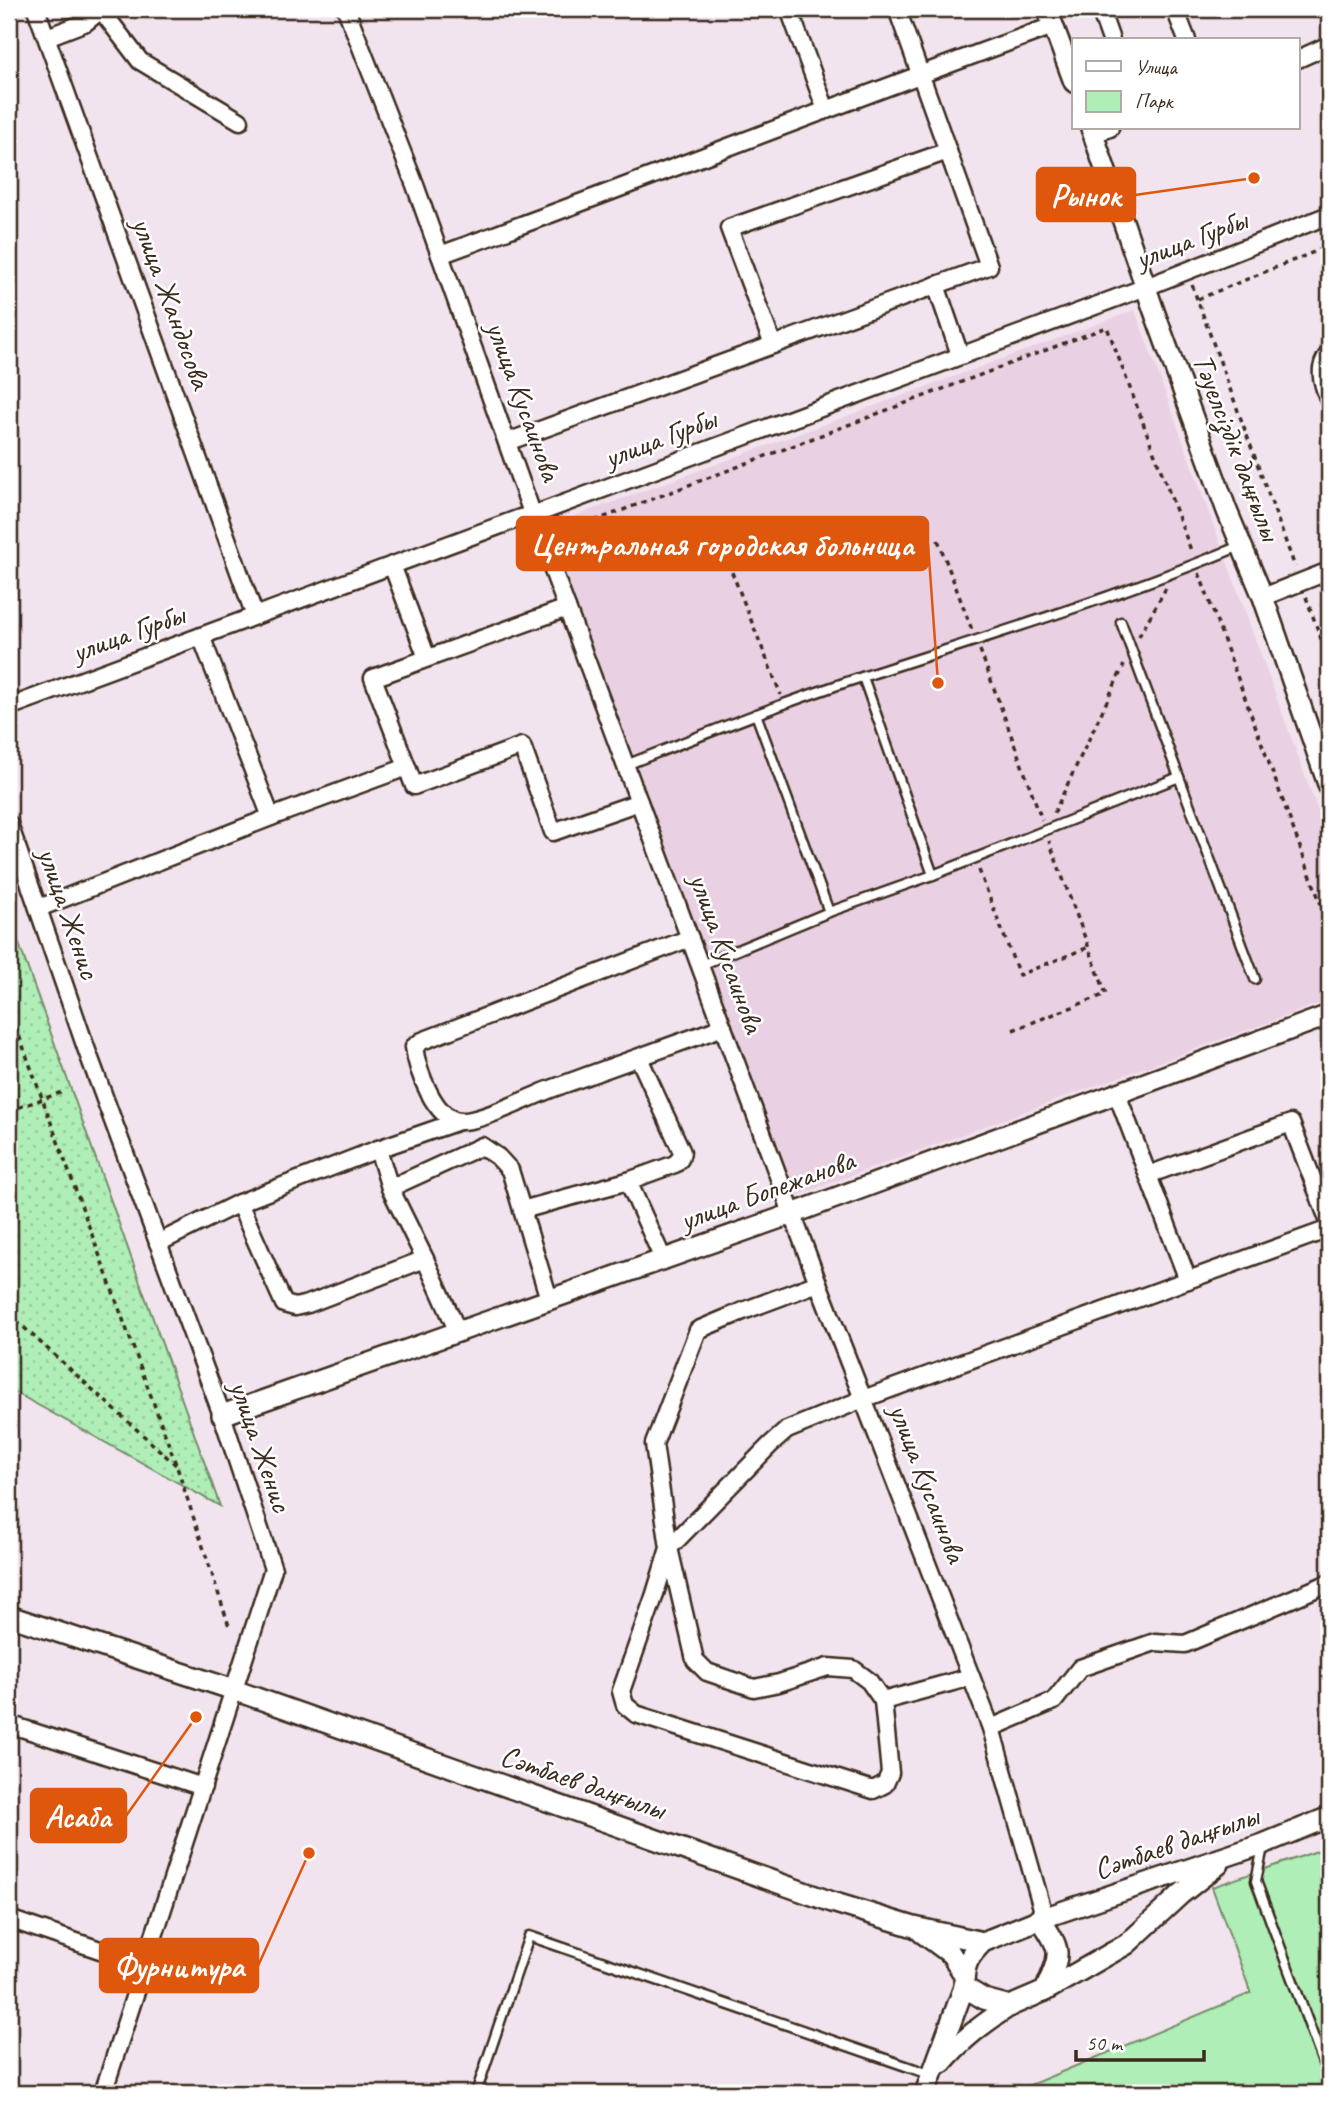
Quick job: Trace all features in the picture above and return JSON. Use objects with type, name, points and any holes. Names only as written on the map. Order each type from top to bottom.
[{"type":"street","name":"улица Жандосова","points":[[36,9],[255,616]]},
{"type":"street","name":"улица Кусаинова","points":[[346,9],[440,255],[542,541],[792,1214],[991,1728],[1042,1908],[1040,1919]]},
{"type":"street","points":[[789,9],[826,110]]},
{"type":"street","points":[[507,443],[989,266],[897,9]]},
{"type":"street","points":[[1100,9],[1110,38]]},
{"type":"street","points":[[1175,9],[1186,38]]},
{"type":"street","points":[[47,37],[86,22],[101,10],[140,61],[240,121]]},
{"type":"street","points":[[440,255],[920,74],[1050,17],[1072,77]]},
{"type":"street","points":[[1300,58],[1329,45]]},
{"type":"street","name":"Тәуелсіздік даңғылы","points":[[1098,130],[1146,287],[1241,545],[1263,597],[1329,787]]},
{"type":"street","points":[[773,345],[729,228],[948,151]]},
{"type":"street","name":"улица Гурбы","points":[[9,707],[1146,287],[1329,215]]},
{"type":"street","points":[[936,285],[960,355]]},
{"type":"street","points":[[1329,353],[1322,364],[1321,380],[1329,401]]},
{"type":"street","points":[[393,565],[426,658]]},
{"type":"street","points":[[1263,597],[1329,571]]},
{"type":"street","points":[[567,608],[373,678],[414,786],[522,746],[553,832],[639,802]]},
{"type":"street","points":[[201,636],[271,817]]},
{"type":"street","points":[[39,908],[407,767]]},
{"type":"street","name":"улица Женис","points":[[9,824],[86,1048],[222,1415],[273,1569],[103,2093]]},
{"type":"street","points":[[459,1121],[444,1115],[432,1100],[415,1057],[414,1047],[422,1041],[690,938]]},
{"type":"street","name":"улица Бопежанова","points":[[222,1415],[792,1214],[1329,1015]]},
{"type":"street","points":[[158,1243],[239,1203],[378,1149],[459,1121],[477,1118],[723,1027]]},
{"type":"street","points":[[522,1210],[628,1181],[675,1164],[680,1159],[681,1152],[639,1058]]},
{"type":"street","points":[[1117,1094],[1188,1280]]},
{"type":"street","points":[[1147,1174],[1292,1123],[1329,1222]]},
{"type":"street","points":[[390,1188],[482,1146],[498,1157],[510,1170],[549,1299]]},
{"type":"street","points":[[378,1149],[390,1188],[458,1332]]},
{"type":"street","points":[[628,1181],[663,1259]]},
{"type":"street","points":[[239,1203],[284,1304],[295,1307],[308,1304],[425,1259]]},
{"type":"street","points":[[818,1283],[698,1330],[654,1444],[669,1548],[695,1660],[707,1672],[754,1688],[828,1667],[853,1669],[869,1681],[883,1701],[890,1773],[885,1784],[873,1790],[636,1714],[625,1705],[621,1690],[669,1548],[787,1430],[863,1399],[1329,1229]]},
{"type":"street","points":[[991,1728],[1055,1701],[1080,1668],[1155,1642],[1185,1644],[1329,1583]]},
{"type":"street","name":"Сәтбаев даңғылы","points":[[9,1616],[233,1690],[832,1902],[914,1927],[983,1942]]},
{"type":"street","points":[[883,1701],[971,1677]]},
{"type":"street","points":[[9,1724],[203,1787]]},
{"type":"street","name":"Сәтбаев даңғылы","points":[[1040,1919],[1229,1856],[1329,1817]]},
{"type":"street","points":[[932,2075],[976,2029],[1010,2006],[1045,1991],[1127,1944],[1181,1894],[1229,1856]]},
{"type":"street","points":[[9,1919],[144,1965]]},
{"type":"street","points":[[925,2093],[964,1981],[969,1956],[983,1942],[1040,1919],[1058,1948],[1056,1964],[1045,1991]]},
{"type":"street","points":[[914,1927],[951,1955],[964,1981],[984,1999],[1010,2006]]},
{"type":"lane","points":[[625,765],[784,704],[1196,565],[1241,545]]},
{"type":"lane","points":[[1121,622],[1255,979]]},
{"type":"lane","points":[[863,677],[933,875]]},
{"type":"lane","points":[[756,714],[829,912]]},
{"type":"lane","points":[[701,965],[829,912],[975,859],[1179,777]]},
{"type":"lane","points":[[1263,1844],[1256,1881],[1329,2079]]},
{"type":"lane","points":[[477,2093],[529,1936],[932,2075]]},
{"type":"path","points":[[1198,299],[1329,246]]},
{"type":"path","points":[[1187,271],[1329,661]]},
{"type":"path","points":[[542,541],[1107,327],[1329,926]]},
{"type":"path","points":[[623,569],[718,535],[784,704]]},
{"type":"path","points":[[938,540],[1106,994],[1013,1030]]},
{"type":"path","points":[[1045,831],[1132,650],[1174,572]]},
{"type":"path","points":[[975,859],[1019,975],[1089,947]]},
{"type":"path","points":[[9,1008],[177,1467],[230,1629]]},
{"type":"path","points":[[9,1111],[65,1091]]},
{"type":"path","points":[[9,1314],[177,1467]]},
{"type":"shaded area","points":[[1135,310],[1329,841],[1329,1000],[793,1197],[548,526]]},
{"type":"green space","points":[[9,916],[220,1506],[9,1389]]},
{"type":"green space","points":[[1329,1847],[1329,2093],[1011,2093],[1251,1993],[1212,1887]]},
{"type":"place","name":"Рынок","points":[[1254,178]]},
{"type":"place","name":"Центральная городская больница","points":[[938,683]]},
{"type":"place","name":"Асаба","points":[[196,1717]]},
{"type":"place","name":"Фурнитура","points":[[309,1853]]}]
